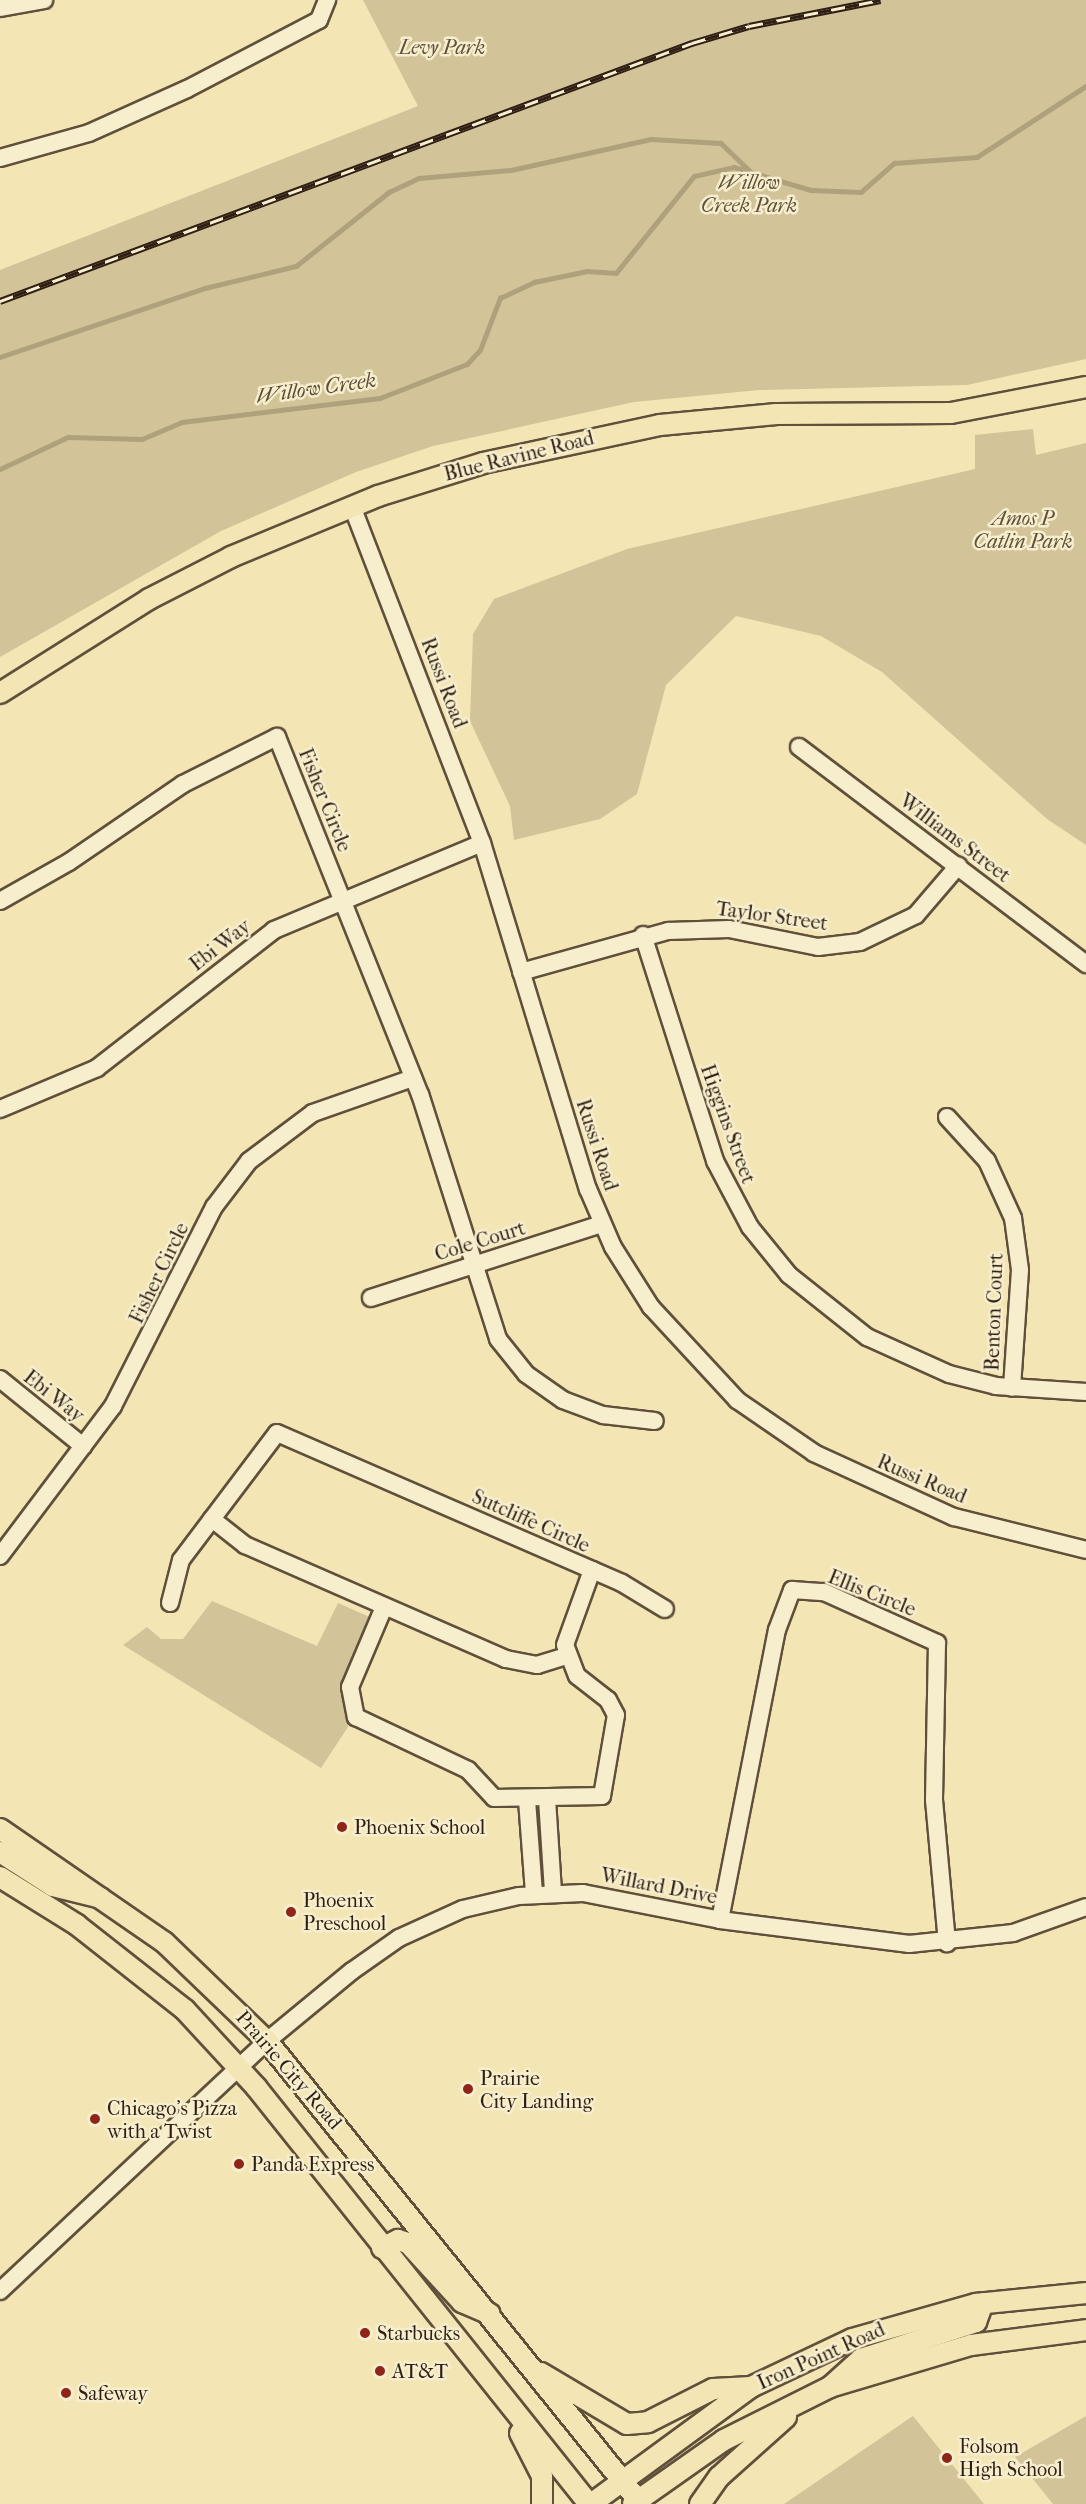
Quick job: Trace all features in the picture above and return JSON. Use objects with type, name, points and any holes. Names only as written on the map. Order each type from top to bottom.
[{"type":"main road","name":"Blue Ravine Road","points":[[0,693],[149,599],[352,506],[483,463],[660,425],[776,414],[951,413],[1086,387]]},
{"type":"main road","name":"Prairie City Road","points":[[0,1829],[106,1899],[208,1981],[267,2041],[493,2315],[638,2503]]},
{"type":"main road","points":[[0,1852],[53,1886],[106,1899]]},
{"type":"main road","name":"Prairie City Road","points":[[0,1877],[130,1965],[185,2010],[238,2068],[590,2504]]},
{"type":"main road","points":[[382,2248],[398,2240],[408,2243],[462,2302],[493,2315]]},
{"type":"main road","name":"Iron Point Road","points":[[590,2504],[751,2387],[863,2335],[983,2303],[1086,2293]]},
{"type":"main road","points":[[830,2387],[861,2359],[976,2322],[983,2303]]},
{"type":"main road","name":"Iron Point Road","points":[[638,2503],[724,2440],[830,2387],[971,2345],[1086,2330]]},
{"type":"main road","points":[[537,2371],[627,2424],[648,2422],[713,2389],[751,2387]]},
{"type":"main road","points":[[503,2396],[542,2476],[542,2504]]},
{"type":"main road","points":[[700,2504],[719,2477],[809,2396]]},
{"type":"street","points":[[0,8],[44,0]]},
{"type":"street","points":[[0,158],[89,133],[187,89],[318,20],[327,0]]},
{"type":"street","name":"Russi Road","points":[[352,506],[482,843],[601,1224],[627,1272],[672,1334],[729,1393],[778,1431],[848,1470],[954,1517],[1086,1550]]},
{"type":"street","name":"Fisher Circle","points":[[0,901],[69,862],[183,784],[277,736],[413,1078],[493,1329],[526,1374],[584,1410],[655,1421]]},
{"type":"street","name":"Williams Street","points":[[799,747],[1086,964]]},
{"type":"street","name":"Ebi Way","points":[[0,1109],[97,1068],[249,947],[341,899],[482,843]]},
{"type":"street","name":"Taylor Street","points":[[521,972],[643,935],[705,928],[818,947],[860,942],[916,915],[958,866]]},
{"type":"street","name":"Higgins Street","points":[[643,935],[715,1161],[764,1247],[807,1293],[867,1336],[949,1374],[1012,1388],[1086,1392]]},
{"type":"street","name":"Fisher Circle","points":[[0,1556],[83,1446],[134,1372],[214,1207],[249,1161],[313,1113],[413,1078]]},
{"type":"street","name":"Benton Court","points":[[947,1117],[987,1161],[1013,1218],[1020,1270],[1012,1388]]},
{"type":"street","name":"Cole Court","points":[[371,1298],[601,1224]]},
{"type":"street","name":"Ebi Way","points":[[0,1379],[83,1446]]},
{"type":"street","name":"Sutcliffe Circle","points":[[212,1519],[277,1433],[592,1570],[568,1624],[567,1656]]},
{"type":"street","points":[[170,1603],[176,1572],[212,1519],[245,1545],[517,1663],[537,1665],[567,1656],[577,1676],[608,1700],[615,1726],[602,1796],[527,1800],[494,1798],[468,1770],[356,1717],[350,1687],[384,1607]]},
{"type":"street","points":[[592,1570],[665,1610]]},
{"type":"street","name":"Ellis Circle","points":[[720,1920],[777,1630],[792,1590],[824,1592],[937,1643],[934,1800],[947,1943]]},
{"type":"street","points":[[547,1799],[554,1892]]},
{"type":"street","points":[[527,1800],[534,1894]]},
{"type":"street","name":"Willard Drive","points":[[0,2291],[267,2041],[399,1938],[463,1909],[554,1892],[618,1896],[720,1920],[882,1942],[947,1943],[1013,1933],[1086,1907]]},
{"type":"green space","name":"Willow Creek Park","points":[[363,0],[1086,0],[1086,359],[967,385],[759,390],[634,402],[433,446],[356,472],[221,531],[0,657],[0,270],[418,106]]},
{"type":"green space","name":"Amos P Catlin Park","points":[[1033,429],[1036,455],[1086,443],[1086,845],[1047,819],[882,672],[821,636],[736,616],[666,685],[637,794],[600,819],[514,840],[510,806],[470,721],[473,634],[494,599],[627,549],[975,469],[975,435]]},
{"type":"green space","points":[[212,1601],[317,1646],[338,1603],[374,1619],[344,1695],[348,1727],[321,1768],[123,1645],[147,1627],[161,1639],[183,1639]]},
{"type":"green space","points":[[913,2416],[984,2504],[784,2504]]},
{"type":"green space","points":[[1086,2416],[1086,2504],[1053,2504],[1015,2457]]},
{"type":"waterway","name":"Willow Creek","points":[[0,469],[68,437],[142,439],[182,422],[380,398],[467,364],[480,350],[500,298],[534,282],[587,271],[616,273],[694,176],[734,167],[811,190],[861,192],[894,163],[977,157],[1086,86]]},
{"type":"waterway","points":[[0,357],[205,288],[296,266],[389,192],[419,178],[511,170],[651,139],[721,143],[750,171]]},
{"type":"railway","points":[[0,301],[692,43],[749,26],[880,0]]},
{"type":"place","name":"Phoenix School","points":[[342,1827]]},
{"type":"place","name":"Phoenix Preschool","points":[[291,1912]]},
{"type":"place","name":"Prairie City Landing","points":[[468,2089]]},
{"type":"place","name":"Chicago's Pizza with a Twist","points":[[95,2119]]},
{"type":"place","name":"Panda Express","points":[[239,2164]]},
{"type":"place","name":"Starbucks","points":[[365,2333]]},
{"type":"place","name":"AT&T","points":[[380,2371]]},
{"type":"place","name":"Safeway","points":[[66,2393]]},
{"type":"place","name":"Folsom High School","points":[[947,2458]]},
{"type":"park label","name":"Levy Park","points":[[442,47]]}]
